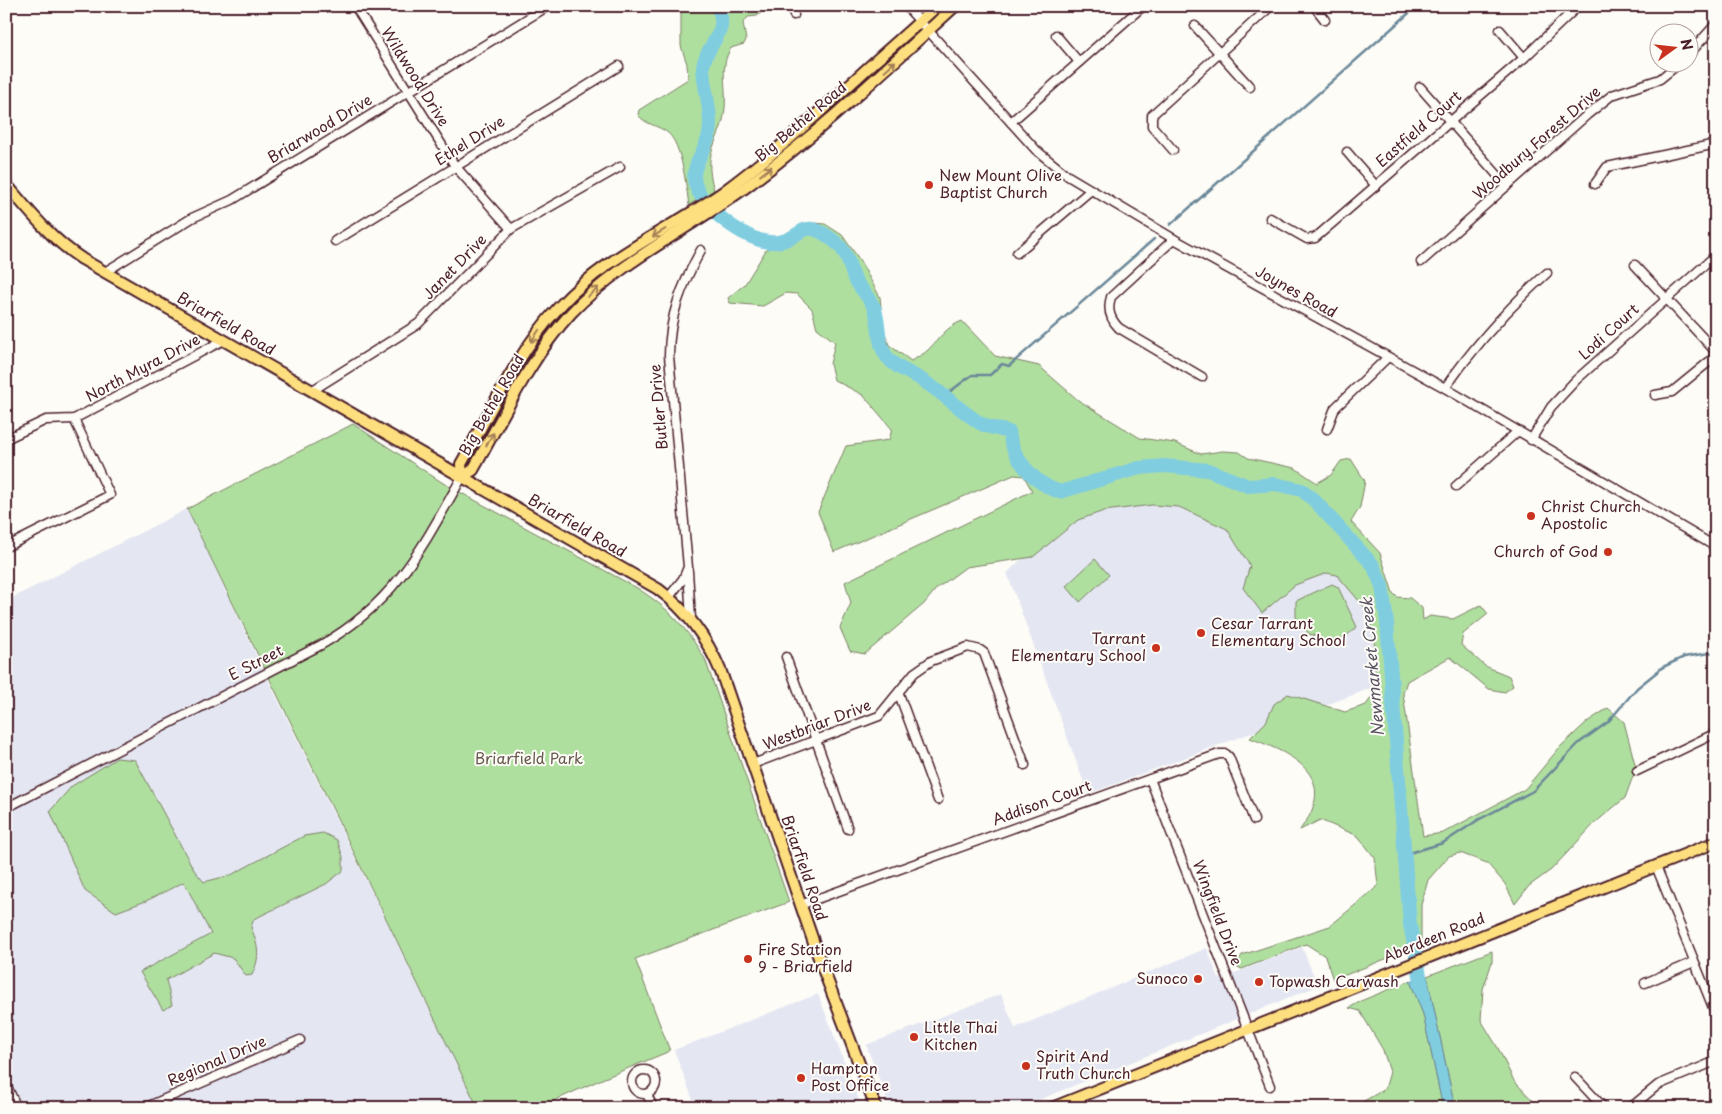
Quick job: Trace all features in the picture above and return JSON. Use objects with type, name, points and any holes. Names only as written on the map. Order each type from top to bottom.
[{"type":"main road","name":"Big Bethel Road","points":[[724,196],[937,6]]},
{"type":"main road","name":"Big Bethel Road","points":[[462,477],[473,470],[544,348],[571,313],[614,275],[821,127],[955,6]]},
{"type":"main road","name":"Briarfield Road","points":[[6,184],[42,227],[64,247],[668,597],[691,619],[715,656],[800,905],[876,1108]]},
{"type":"main road","name":"Aberdeen Road","points":[[1052,1108],[1716,842]]},
{"type":"street","points":[[357,9],[366,6]]},
{"type":"street","name":"Briarwood Drive","points":[[105,272],[192,218],[232,200],[548,6]]},
{"type":"street","points":[[792,6],[794,15]]},
{"type":"street","name":"Joynes Road","points":[[906,6],[1046,159],[1091,190],[1174,239],[1387,358],[1445,388],[1517,432],[1716,547]]},
{"type":"street","points":[[1011,122],[1143,6]]},
{"type":"street","points":[[1173,150],[1152,126],[1152,115],[1271,6]]},
{"type":"street","points":[[1314,6],[1325,20]]},
{"type":"street","name":"Eastfield Court","points":[[1270,218],[1307,239],[1315,238],[1449,120],[1524,58],[1578,6]]},
{"type":"street","name":"Wildwood Drive","points":[[357,9],[455,166],[511,229]]},
{"type":"street","points":[[1700,42],[1716,24]]},
{"type":"street","points":[[1195,26],[1250,87]]},
{"type":"street","points":[[1500,30],[1524,58]]},
{"type":"street","points":[[1056,35],[1079,62]]},
{"type":"street","name":"Ethel Drive","points":[[335,241],[619,66]]},
{"type":"street","name":"Woodbury Forest Drive","points":[[1421,262],[1612,95],[1660,79],[1669,72]]},
{"type":"street","points":[[1420,87],[1506,186]]},
{"type":"street","points":[[1595,184],[1608,167],[1716,144]]},
{"type":"street","points":[[1346,152],[1376,186]]},
{"type":"street","name":"Janet Drive","points":[[313,390],[418,324],[511,229],[620,167]]},
{"type":"street","points":[[1017,254],[1091,190]]},
{"type":"street","points":[[1174,239],[1116,292],[1109,305],[1110,314],[1112,322],[1119,328],[1202,377]]},
{"type":"street","name":"Butler Drive","points":[[691,619],[669,356],[669,333],[682,285],[701,250]]},
{"type":"street","name":"Lodi Court","points":[[1531,440],[1551,407],[1576,380],[1716,255]]},
{"type":"street","points":[[1635,265],[1716,352]]},
{"type":"street","points":[[1445,388],[1469,353],[1496,321],[1547,273]]},
{"type":"street","name":"North Myra Drive","points":[[74,419],[224,340]]},
{"type":"street","points":[[1655,395],[1672,392],[1716,356]]},
{"type":"street","points":[[1327,429],[1335,408],[1387,358]]},
{"type":"street","points":[[6,439],[46,420],[74,419],[110,495],[6,546]]},
{"type":"street","points":[[1456,486],[1517,432]]},
{"type":"street","name":"E Street","points":[[6,808],[321,645],[355,624],[382,600],[412,563],[462,477]]},
{"type":"street","points":[[668,597],[683,579],[688,567]]},
{"type":"street","name":"Westbriar Drive","points":[[753,764],[816,742],[879,716],[914,674],[931,661],[968,647],[980,650],[986,659],[1026,765]]},
{"type":"street","points":[[786,657],[848,829]]},
{"type":"street","points":[[899,694],[938,800]]},
{"type":"street","points":[[1637,771],[1716,733]]},
{"type":"street","name":"Addison Court","points":[[800,905],[1219,754],[1226,754],[1231,761],[1254,820]]},
{"type":"street","name":"Wingfield Drive","points":[[1150,779],[1270,1086]]},
{"type":"street","points":[[1656,866],[1716,1015]]},
{"type":"street","points":[[1645,983],[1694,962]]},
{"type":"street","name":"Regional Drive","points":[[144,1108],[300,1040]]},
{"type":"street","points":[[1630,1108],[1658,1085],[1716,1062]]},
{"type":"street","points":[[1575,1077],[1604,1108]]},
{"type":"street","points":[[6,1084],[17,1108]]},
{"type":"street","points":[[647,1094],[653,1108]]},
{"type":"shaded area","name":"Cesar Tarrant Elementary School","points":[[1153,494],[1368,579],[1377,686],[1088,794],[1007,573],[1064,519]]},
{"type":"shaded area","points":[[187,509],[270,684],[478,1108],[6,1108],[6,601]]},
{"type":"shaded area","points":[[1302,947],[1318,986],[1019,1108],[890,1108],[866,1045],[1001,994],[1015,1028],[1207,948],[1219,979]]},
{"type":"shaded area","points":[[818,994],[862,1108],[696,1108],[674,1050]]},
{"type":"green space","points":[[681,6],[759,6],[761,13],[757,16],[748,17],[743,23],[746,40],[744,44],[731,48],[725,62],[725,108],[720,130],[711,154],[710,164],[714,190],[689,205],[683,166],[673,139],[664,130],[645,121],[638,115],[639,110],[688,79],[687,64],[681,46]]},
{"type":"green space","points":[[815,223],[825,224],[842,235],[859,259],[880,297],[883,328],[889,345],[911,361],[926,351],[947,330],[962,321],[995,356],[1039,366],[1078,400],[1140,438],[1175,443],[1201,454],[1223,451],[1239,452],[1248,458],[1295,468],[1317,483],[1331,475],[1341,461],[1351,459],[1365,481],[1360,507],[1351,522],[1380,553],[1393,593],[1397,597],[1410,598],[1422,608],[1423,620],[1430,616],[1453,619],[1481,605],[1488,614],[1463,634],[1461,645],[1485,666],[1509,676],[1513,686],[1505,692],[1489,689],[1450,657],[1407,681],[1403,693],[1423,836],[1443,833],[1525,789],[1560,747],[1587,722],[1608,708],[1624,722],[1636,768],[1625,798],[1596,822],[1551,870],[1529,886],[1515,904],[1505,884],[1487,863],[1460,853],[1449,856],[1428,880],[1421,905],[1421,940],[1403,952],[1333,980],[1325,956],[1306,944],[1242,969],[1235,966],[1242,955],[1330,926],[1378,886],[1375,858],[1358,836],[1320,820],[1300,830],[1311,813],[1315,795],[1314,783],[1308,772],[1288,755],[1250,738],[1266,722],[1274,704],[1288,694],[1345,712],[1366,705],[1376,691],[1374,635],[1366,609],[1337,575],[1327,573],[1295,585],[1262,613],[1243,588],[1250,566],[1227,529],[1179,507],[1152,505],[1104,511],[1078,520],[1033,557],[966,567],[936,589],[924,604],[865,654],[850,651],[840,628],[851,603],[845,582],[1032,491],[1024,476],[1014,475],[834,552],[818,512],[846,446],[889,440],[892,429],[863,395],[834,380],[830,364],[835,342],[817,328],[812,309],[797,294],[786,293],[763,306],[730,303],[728,298],[745,284],[766,250],[788,233]]},
{"type":"green space","name":"Briarfield Park","points":[[353,424],[443,483],[637,588],[676,619],[705,659],[789,902],[635,959],[670,1051],[538,1108],[478,1108],[187,509]]},
{"type":"green space","points":[[1095,559],[1109,575],[1080,602],[1066,586]]},
{"type":"green space","points":[[1332,584],[1338,587],[1357,627],[1345,637],[1329,641],[1309,634],[1296,617],[1296,601]]},
{"type":"green space","points":[[117,758],[135,760],[194,870],[204,882],[231,875],[304,836],[323,833],[337,840],[343,857],[343,871],[326,884],[254,919],[251,927],[257,946],[257,962],[252,975],[246,976],[233,958],[214,953],[166,980],[172,1005],[163,1010],[140,972],[211,934],[184,882],[146,901],[116,912],[85,891],[50,811],[72,786]]},
{"type":"green space","points":[[1492,951],[1492,962],[1483,989],[1481,1020],[1498,1048],[1514,1081],[1540,1108],[1455,1108],[1427,976]]},
{"type":"green space","points":[[1410,981],[1423,1014],[1443,1108],[1345,1108],[1357,1105],[1385,1089],[1390,1072],[1383,1050],[1360,1011],[1349,1008],[1363,1000]]},
{"type":"water","points":[[1427,976],[1455,1108],[1443,1108],[1423,1014],[1410,981]]},
{"type":"waterway","name":"Newmarket Creek","points":[[717,6],[721,15],[720,31],[705,58],[703,66],[710,117],[709,134],[697,162],[694,176],[698,191],[721,218],[744,233],[767,242],[786,240],[808,229],[814,229],[833,240],[843,250],[856,281],[873,306],[877,316],[880,340],[887,357],[895,365],[932,387],[980,423],[1009,432],[1011,442],[1020,461],[1034,477],[1051,488],[1060,492],[1139,468],[1164,466],[1208,470],[1248,486],[1275,484],[1302,490],[1314,500],[1373,565],[1382,586],[1387,623],[1410,925],[1424,996]]},
{"type":"waterway","points":[[1170,225],[1417,6]]},
{"type":"waterway","points":[[944,396],[972,375],[990,375],[1002,364],[1009,366],[1154,239]]},
{"type":"waterway","points":[[1406,854],[1443,843],[1478,820],[1533,791],[1579,743],[1608,722],[1637,688],[1663,667],[1684,657],[1716,652]]},
{"type":"place","name":"New Mount Olive Baptist Church","points":[[929,185]]},
{"type":"place","name":"Christ Church Apostolic","points":[[1531,516]]},
{"type":"place","name":"Church of God","points":[[1608,552]]},
{"type":"place","name":"Cesar Tarrant Elementary School","points":[[1201,633]]},
{"type":"place","name":"Tarrant Elementary School","points":[[1156,648]]},
{"type":"place","name":"Fire Station 9 - Briarfield","points":[[748,959]]},
{"type":"place","name":"Sunoco","points":[[1198,979]]},
{"type":"place","name":"Topwash Carwash","points":[[1259,982]]},
{"type":"place","name":"Little Thai Kitchen","points":[[914,1037]]},
{"type":"place","name":"Spirit And Truth Church","points":[[1026,1066]]},
{"type":"place","name":"Hampton Post Office","points":[[801,1078]]}]
